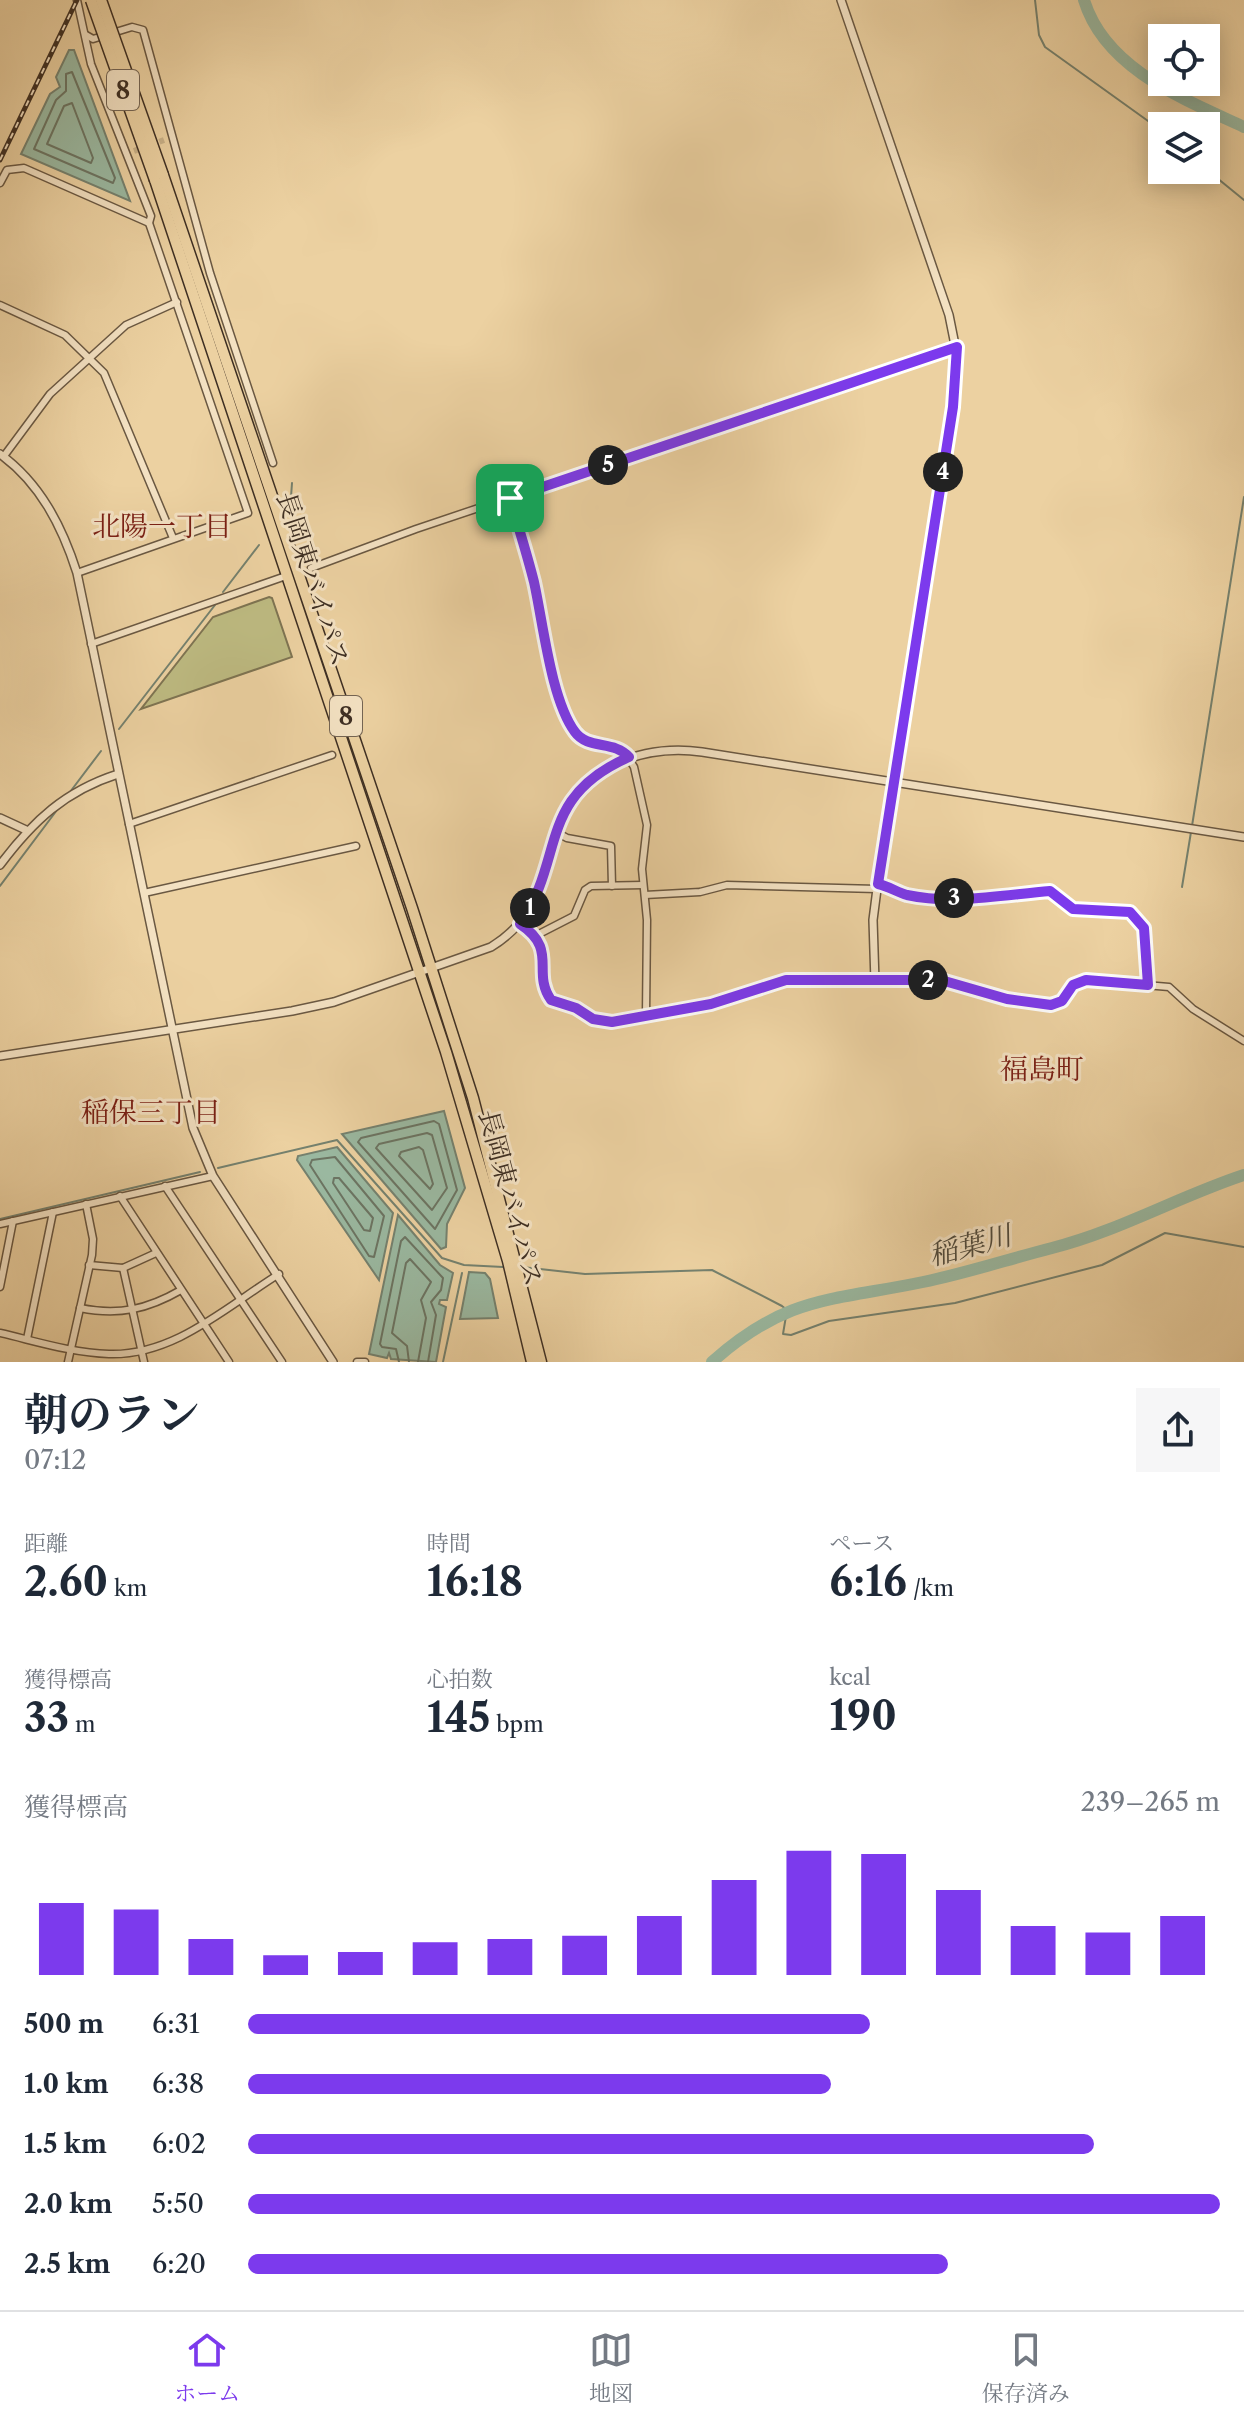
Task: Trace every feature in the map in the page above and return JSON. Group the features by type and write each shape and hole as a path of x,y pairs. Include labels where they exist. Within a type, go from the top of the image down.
{"highway":[{"name":"長岡東バイパス","path":"91,0 159,178"},
{"name":"長岡東バイパス","path":"101,0 426,970 473,1098 516,1277 541,1362"},
{"name":"長岡東バイパス","path":"516,1277 532,1362"}],"street":[{"path":"77,0 91,64 131,152 151,216 149,223 248,513 77,573"},
{"path":"841,0 957,347 955,393 877,886 873,920 875,982"},
{"path":"86,35 93,39 132,27 143,30 210,273 273,463"},
{"path":"164,140 173,137"},
{"path":"0,183 7,170 24,168 149,223"},
{"path":"177,302 135,320 90,358 50,394 2,455 30,481 51,509 77,573 193,1128 213,1176 333,1362"},
{"path":"0,305 65,335 110,382 173,538"},
{"path":"311,568 957,347"},
{"path":"510,498 534,583 551,667 572,728 583,739 618,748 629,757 647,825 643,885 646,1015"},
{"path":"91,644 283,577"},
{"path":"0,1056 306,1008 491,947 520,924 538,892 554,831 579,791 598,774 629,757 652,751 682,750 1244,837"},
{"path":"129,824 332,755"},
{"path":"0,865 26,830 70,794 118,774"},
{"path":"0,818 26,830"},
{"path":"554,831 567,838 611,846 612,886"},
{"path":"144,893 356,846"},
{"path":"537,935 574,916 585,890 643,885"},
{"path":"645,895 700,892 727,885 877,886 908,895 944,898 1015,897 1050,891 1073,909 1130,912 1144,928 1148,985"},
{"path":"520,924 537,935 551,1000 606,1022 711,1004 786,980 941,980 1007,999 1051,1005 1062,1001 1073,985 1086,980 1169,987 1193,1009 1244,1041"},
{"path":"0,1224 213,1176"},
{"path":"165,1186 282,1362"},
{"path":"120,1196 229,1362"},
{"path":"68,1362 93,1239 86,1204"},
{"path":"27,1339 53,1212"},
{"path":"0,1287 13,1221"},
{"path":"89,1265 123,1268 156,1253"},
{"path":"123,1268 144,1362"},
{"path":"0,1333 105,1354 141,1352 172,1342 279,1274"},
{"path":"80,1308 106,1312 133,1310 158,1303 181,1290"},
{"path":"357,1362 365,1362"}],"shaded area":[{"path":"272,598 292,657 141,709 213,617"}],"water":[{"path":"69,50 74,50 130,201 21,154 50,94 60,87 56,77"},
{"path":"444,1111 465,1188 447,1224 446,1247 441,1249 342,1134"},
{"path":"337,1147 393,1213 379,1280 297,1160 298,1156"},
{"path":"398,1215 440,1265 453,1273 447,1300 440,1300 439,1304 446,1307 436,1362 391,1359 389,1353 387,1358 369,1354"},
{"path":"469,1272 485,1273 490,1279 498,1318 460,1319"}],"waterway":[{"path":"1035,0 1039,35 1045,47 1148,121"},
{"path":"1084,0 1094,24 1109,45 1128,63 1173,93 1244,127"},
{"path":"1220,180 1244,200"},
{"path":"291,497 292,483"},
{"path":"1192,826 1244,497"},
{"path":"223,592 259,545"},
{"path":"119,729 215,605"},
{"path":"70,792 101,751"},
{"path":"0,886 57,810"},
{"path":"1182,887 1191,832"},
{"path":"218,1168 337,1140 442,1258 464,1265 503,1267"},
{"path":"0,1219 200,1172"},
{"name":"稲葉川","path":"712,1362 739,1340 788,1312 836,1298 956,1274 1077,1241 1244,1175"},
{"path":"522,1267 585,1274 712,1270 787,1310 783,1334 791,1335 829,1321 955,1303 1102,1265 1165,1233 1244,1247"},
{"path":"443,1362 462,1273"}],"tunnel":[{"path":"134,151 164,140"}],"railway":[{"path":"0,160 77,0"}],"district":[{"name":"北陽一丁目","path":"162,526"},
{"name":"福島町","path":"1042,1069"},
{"name":"稲保三丁目","path":"151,1112"}],"route":[{"path":"957,347 958,372 953,407 878,884 908,895 944,898 1015,897 1050,891 1073,909 1130,912 1144,928 1148,985 1086,980 1073,985 1062,1001 1051,1005 1007,999 941,980 838,983 786,980 736,998 619,1022 593,1019 576,1008 551,1000 545,985 540,942 537,935 520,924 538,892 554,831 568,804 598,774 629,757 618,748 583,739 572,728 551,667 534,583 510,498 957,347"}]}
